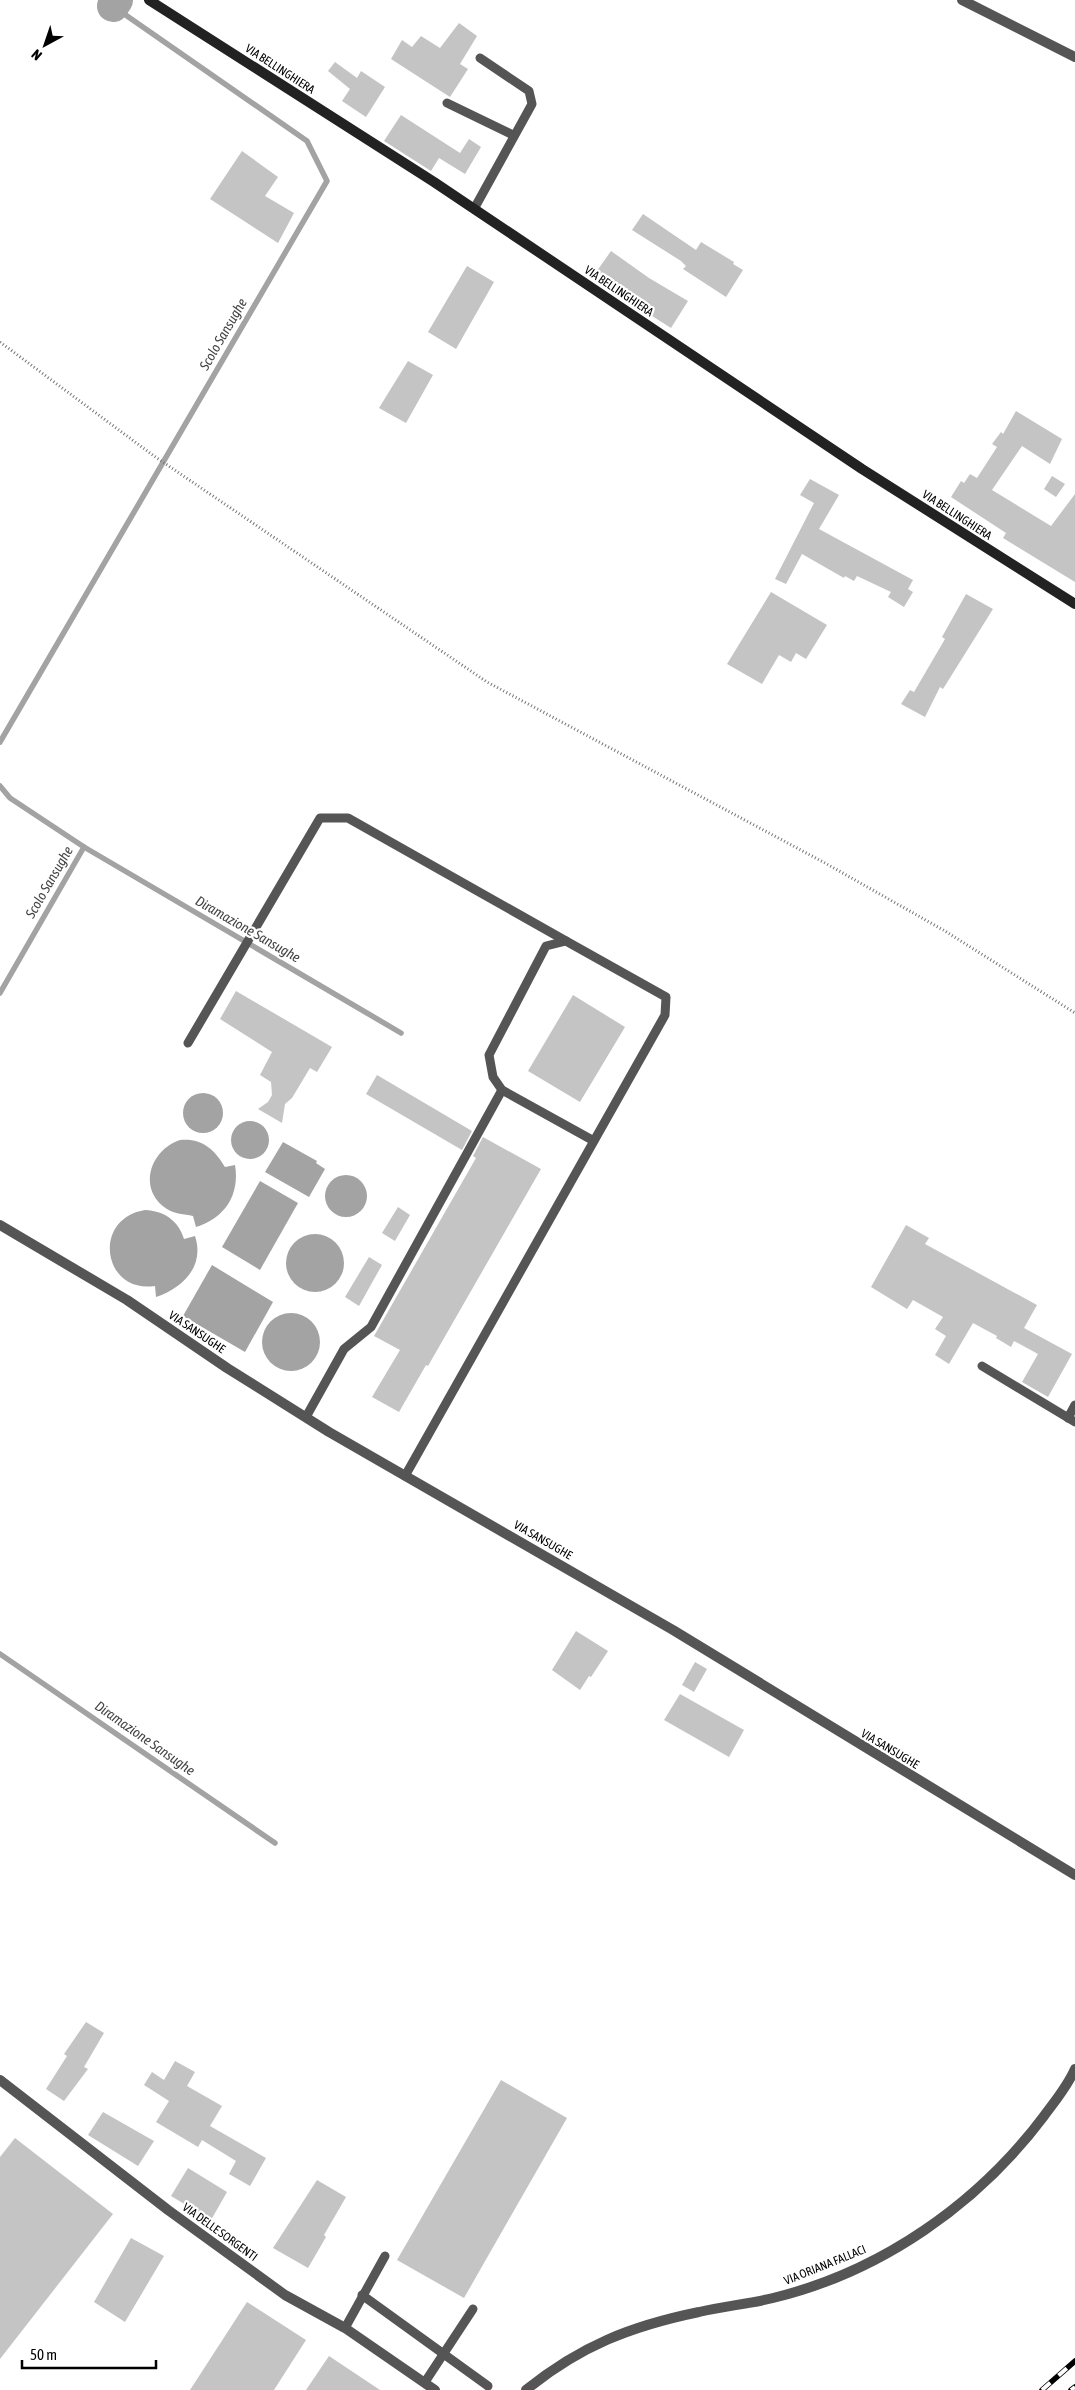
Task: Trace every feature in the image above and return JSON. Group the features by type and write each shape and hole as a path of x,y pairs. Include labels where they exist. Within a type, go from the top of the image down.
{"street":[{"name":"VIA BELLINGHIERA","path":"149,0 474,209 862,468 1075,604"},
{"path":"962,0 1075,57"},
{"name":"VIA SANSUGHE","path":"0,1226 127,1300 228,1368 306,1417 673,1630 1075,1875"},
{"name":"VIA ORIANA FALLACI","path":"526,2390 555,2367 603,2340 647,2324 700,2311 774,2298 818,2284 880,2256 920,2233 965,2201 1000,2166 1028,2136 1070,2081 1075,2069"},
{"name":"VIA DELLE SORGENTI","path":"0,2080 168,2210 277,2289 345,2328 435,2390"}],"lane":[{"path":"474,209 513,135 532,104 529,91 480,58"},
{"path":"447,103 513,135"},
{"path":"188,1043 320,818 348,818 566,942 666,996 665,1015 405,1476"},
{"path":"566,942 546,946 490,1055 493,1077 502,1090 594,1141"},
{"path":"306,1417 344,1348 371,1327 502,1090"},
{"path":"982,1366 1071,1420 1075,1405"},
{"path":"345,2328 385,2256"},
{"path":"362,2295 488,2386"},
{"path":"425,2382 473,2309"}],"path":[{"path":"0,342 154,456 486,682 834,868 945,931 1075,1013"}],"shaded area":[{"path":"207,1093 214,1096 220,1102 223,1113 222,1121 214,1130 207,1133 199,1133 192,1130 184,1121 183,1109 186,1102 195,1094"},
{"path":"250,1121 264,1126 269,1140 264,1154 250,1159 236,1154 231,1140 236,1126"},
{"path":"180,1140 195,1141 207,1146 225,1167 235,1165 235,1186 228,1204 215,1218 196,1227 193,1216 170,1211 158,1201 152,1191 150,1181 151,1171 161,1152"},
{"path":"283,1142 317,1161 316,1163 325,1169 309,1197 265,1172"},
{"path":"346,1175 354,1177 363,1185 367,1196 365,1204 357,1213 346,1217 338,1215 329,1207 325,1196 327,1188 335,1179"},
{"path":"260,1181 298,1203 260,1270 222,1247"},
{"path":"145,1210 158,1212 169,1218 178,1227 184,1239 195,1236 197,1247 197,1257 194,1266 183,1282 156,1297 155,1286 137,1285 124,1279 115,1268 110,1254 111,1240 116,1227 128,1216"},
{"path":"315,1234 331,1239 339,1247 344,1263 339,1279 331,1287 315,1292 299,1287 291,1279 286,1263 291,1247 299,1239"},
{"path":"212,1265 273,1302 245,1352 183,1316"},
{"path":"285,1313 297,1313 312,1321 320,1336 320,1348 312,1363 297,1371 285,1371 270,1363 262,1348 262,1336 270,1321"}],"building":[{"path":"459,23 477,36 460,64 468,69 450,97 391,59 402,40 412,47 421,36 440,48"},
{"path":"335,62 357,78 361,71 385,87 366,117 342,101 350,89 328,71"},
{"path":"401,115 460,153 469,139 481,147 465,174 439,158 431,171 384,141"},
{"path":"242,151 278,177 265,196 294,213 278,243 210,199"},
{"path":"643,214 696,250 701,242 734,262 733,264 743,270 726,297 683,269 686,266 681,261 632,230"},
{"path":"611,251 649,278 688,301 671,328 592,278"},
{"path":"467,266 494,282 456,349 428,332"},
{"path":"408,361 433,375 406,423 379,408"},
{"path":"1016,411 1062,439 1050,464 1022,446 992,490 1051,526 1075,494 1075,582 1003,538 1006,533 951,497 961,481 964,483 970,474 977,478 997,447 992,444 1001,432 1003,434"},
{"path":"1052,476 1065,484 1056,497 1044,489"},
{"path":"810,479 839,495 819,529 913,580 908,589 913,592 904,607 888,597 891,592 857,576 854,581 845,576 844,578 802,554 786,584 775,579 814,503 800,495"},
{"path":"771,592 827,625 806,659 796,653 791,662 779,655 762,684 727,664"},
{"path":"966,594 993,609 943,689 940,687 925,717 901,704 910,690 914,692 945,639 942,637"},
{"path":"236,991 332,1047 317,1072 310,1068 292,1098 285,1104 282,1123 258,1109 268,1102 272,1095 271,1082 260,1075 272,1052 220,1019"},
{"path":"573,995 625,1027 580,1102 528,1071"},
{"path":"377,1075 472,1131 462,1150 366,1094"},
{"path":"483,1137 541,1169 428,1366 426,1365 399,1412 372,1397 400,1350 374,1336 476,1158 473,1156"},
{"path":"398,1207 410,1215 395,1241 382,1233"},
{"path":"906,1225 929,1238 925,1244 1037,1305 1024,1328 1072,1354 1048,1397 1022,1382 1038,1354 1014,1341 1011,1347 996,1338 997,1336 973,1323 949,1364 935,1355 946,1336 935,1329 943,1317 913,1300 907,1309 871,1287"},
{"path":"369,1257 382,1265 359,1306 345,1297"},
{"path":"576,1631 608,1651 580,1690 552,1670"},
{"path":"695,1662 707,1669 694,1692 682,1685"},
{"path":"680,1694 744,1730 729,1757 664,1720"},
{"path":"86,2022 104,2033 84,2067 88,2069 64,2101 46,2089 67,2056 64,2054"},
{"path":"175,2061 195,2072 187,2086 222,2106 210,2126 266,2158 250,2186 229,2174 236,2161 202,2140 198,2147 156,2122 169,2101 144,2085 152,2072 164,2080"},
{"path":"501,2080 567,2118 464,2298 397,2260"},
{"path":"103,2112 154,2141 138,2166 88,2135"},
{"path":"15,2138 113,2214 0,2359 0,2157"},
{"path":"188,2168 227,2192 211,2220 171,2196"},
{"path":"317,2180 346,2197 308,2268 273,2248"},
{"path":"131,2238 164,2256 125,2322 94,2302"},
{"path":"247,2302 306,2340 274,2390 190,2390"},
{"path":"329,2356 380,2390 306,2390"}],"waterway":[{"name":"Scolo Sansughe","path":"0,742 327,181 307,141 104,0"},
{"name":"Scolo Sansughe","path":"113,6 117,0"},
{"name":"Scolo Sansughe","path":"0,786 10,798 84,847 0,993"},
{"name":"Diramazione Sansughe","path":"84,847 401,1033"},
{"name":"Diramazione Sansughe","path":"0,1654 275,1843"}],"railway":[{"path":"1042,2390 1075,2361"},
{"path":"1071,2390 1075,2387"}]}
